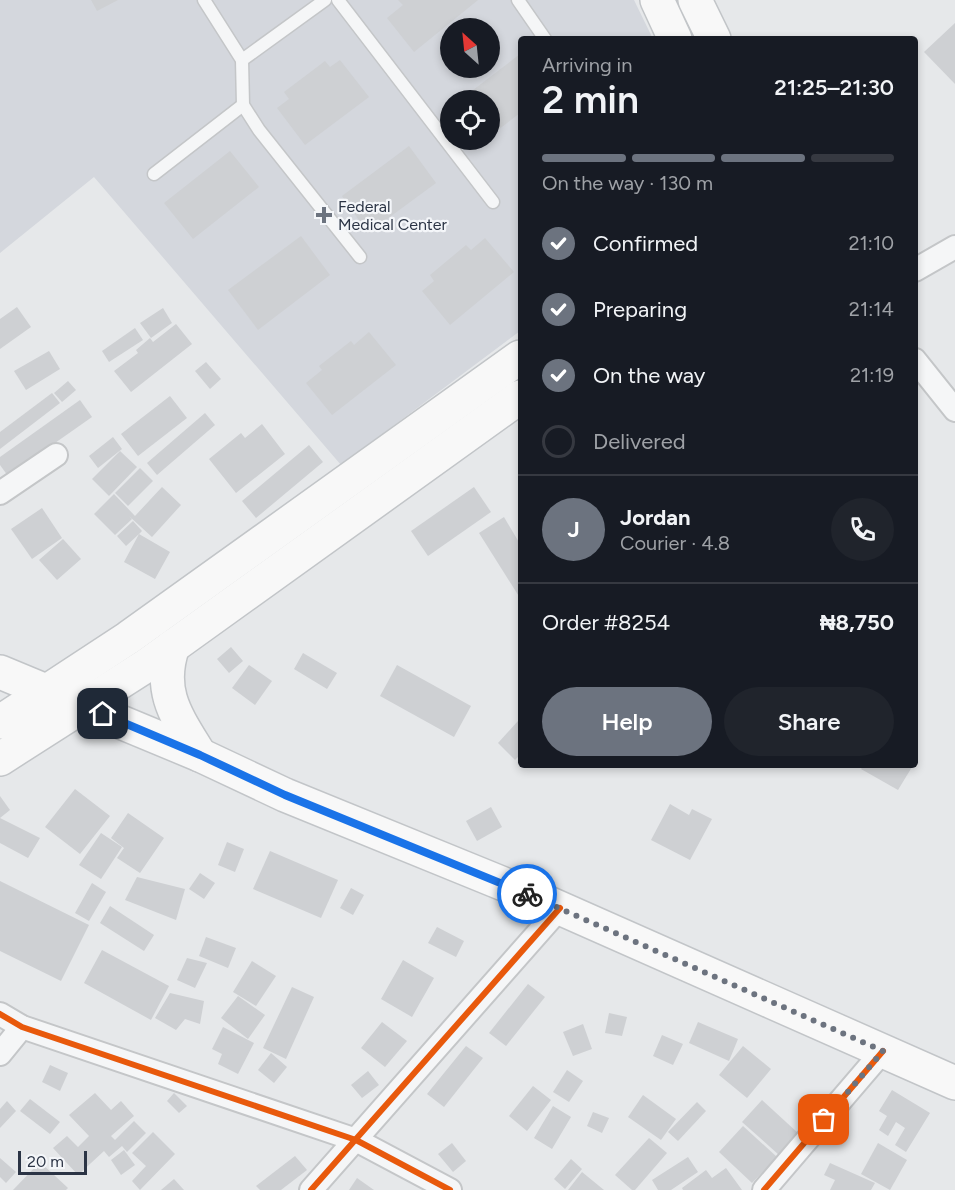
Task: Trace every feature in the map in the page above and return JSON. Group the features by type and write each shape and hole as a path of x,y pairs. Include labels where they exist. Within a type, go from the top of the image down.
{"main road":[{"path":"657,0 674,36"},
{"path":"695,0 713,36"},
{"path":"0,722 49,692 128,638 518,358"},
{"path":"0,759 173,646 518,398"},
{"path":"173,646 167,663 167,682 171,705 200,755"},
{"path":"0,672 200,755 285,795 560,908 955,1083"}],"street":[{"path":"918,268 955,247"},
{"path":"918,364 955,410"},
{"path":"0,493 56,455"},
{"path":"311,1190 560,908"},
{"path":"0,1014 22,1027 356,1140 450,1190"},
{"path":"0,1054 22,1027"},
{"path":"764,1190 883,1051"}],"lane":[{"path":"204,0 242,60 243,105 259,130 360,257"},
{"path":"242,60 325,0"},
{"path":"338,0 493,202"},
{"path":"518,0 543,36"},
{"path":"153,174 243,105"}],"shaded area":[{"name":"Federal Medical Center","path":"0,0 634,0 652,36 518,36 518,332 341,465 94,177 0,253"}],"building":[{"path":"91,0 118,0 97,11"},
{"path":"398,0 478,0 456,18 440,18 440,31 414,52 387,18 403,5"},
{"path":"955,23 955,84 924,52"},
{"path":"518,56 518,115 500,128 500,90 473,90 489,78 500,78 500,69"},
{"path":"340,60 369,97 305,145 277,108 289,99 284,92 325,61 330,67"},
{"path":"409,146 436,183 368,233 342,196"},
{"path":"230,151 259,187 193,239 164,203"},
{"path":"301,236 330,275 258,330 228,290"},
{"path":"485,238 514,272 450,325 422,291 434,281 430,275 466,245 471,250"},
{"path":"17,307 31,327 0,349 0,319"},
{"path":"163,308 172,323 151,338 140,323"},
{"path":"176,324 192,344 131,392 114,371 138,353 136,350 150,338 153,342"},
{"path":"135,328 143,340 109,362 102,351"},
{"path":"369,332 396,365 332,415 306,383 322,370 319,366 351,341 354,345"},
{"path":"49,351 60,369 26,390 14,371"},
{"path":"206,362 221,379 210,389 195,371"},
{"path":"68,381 76,390 62,402 54,393"},
{"path":"52,393 60,403 0,449 0,432"},
{"path":"170,396 187,418 138,456 121,434"},
{"path":"80,400 92,417 8,476 0,465 0,457"},
{"path":"205,413 215,425 157,475 147,463"},
{"path":"262,424 285,454 236,493 209,459 241,433 245,438"},
{"path":"113,437 122,449 98,468 89,456"},
{"path":"309,445 323,462 256,518 242,501"},
{"path":"120,451 137,467 109,496 92,479"},
{"path":"140,468 153,481 128,506 115,493"},
{"path":"162,487 181,505 152,537 129,516 132,519 115,535 94,514 114,494 135,516"},
{"path":"474,487 491,512 428,556 411,531"},
{"path":"42,508 62,538 32,559 11,529"},
{"path":"504,517 518,541 518,595 479,533"},
{"path":"133,521 142,531 126,546 117,536"},
{"path":"139,534 170,552 155,579 124,562"},
{"path":"63,539 81,559 57,580 39,560"},
{"path":"231,647 243,661 229,673 217,659"},
{"path":"303,653 337,673 327,689 294,669"},
{"path":"249,665 272,681 255,705 232,688"},
{"path":"397,665 471,706 454,737 380,696"},
{"path":"518,721 518,757 515,760 498,743"},
{"path":"862,768 911,768 898,790"},
{"path":"75,789 110,816 80,854 45,827"},
{"path":"0,796 10,810 0,818"},
{"path":"670,804 689,815 692,809 712,819 690,860 651,840"},
{"path":"491,807 502,827 477,841 466,821"},
{"path":"128,813 164,838 140,873 117,858 124,848 111,838"},
{"path":"0,818 40,838 28,858 0,843"},
{"path":"101,833 122,847 101,879 79,865"},
{"path":"227,842 244,849 235,872 218,865"},
{"path":"270,851 338,880 321,918 253,889"},
{"path":"200,873 215,883 204,899 189,889"},
{"path":"137,877 185,889 176,920 125,900"},
{"path":"0,881 89,925 61,981 0,951"},
{"path":"92,883 106,892 89,921 75,913"},
{"path":"351,888 364,895 353,915 340,908"},
{"path":"110,906 154,935 144,951 100,923"},
{"path":"437,927 464,941 456,957 428,943"},
{"path":"206,937 236,948 228,968 199,956"},
{"path":"102,950 169,986 151,1020 84,983"},
{"path":"187,958 207,963 195,988 177,980"},
{"path":"403,960 434,978 412,1017 381,999"},
{"path":"252,961 276,976 256,1006 233,992"},
{"path":"528,984 545,997 506,1046 489,1033"},
{"path":"292,987 314,997 286,1059 263,1048"},
{"path":"170,993 204,1001 200,1024 185,1019 176,1030 155,1018"},
{"path":"238,996 265,1015 248,1039 221,1018"},
{"path":"609,1013 627,1017 622,1036 605,1033"},
{"path":"382,1022 407,1041 385,1067 361,1048"},
{"path":"698,1022 738,1039 729,1061 689,1043"},
{"path":"583,1024 592,1049 573,1056 563,1032"},
{"path":"223,1027 254,1043 238,1074 218,1064 222,1054 212,1049"},
{"path":"662,1035 683,1044 673,1065 653,1056"},
{"path":"466,1046 483,1058 444,1107 427,1094"},
{"path":"743,1046 771,1069 747,1098 719,1075"},
{"path":"271,1053 287,1067 274,1083 258,1070"},
{"path":"50,1065 68,1073 60,1091 42,1082"},
{"path":"567,1070 583,1081 569,1102 553,1092"},
{"path":"368,1071 379,1085 362,1098 351,1085"},
{"path":"533,1086 551,1100 527,1131 509,1116"},
{"path":"892,1090 930,1113 906,1152 895,1145 905,1128 896,1122 888,1136 879,1130 887,1116 879,1111"},
{"path":"95,1093 111,1110 121,1101 134,1116 111,1136 115,1140 134,1121 146,1133 127,1152 122,1146 109,1157 104,1151 78,1175 53,1148 67,1136 78,1147 89,1136 69,1115"},
{"path":"174,1093 187,1106 179,1113 167,1101"},
{"path":"643,1095 676,1119 661,1140 628,1117"},
{"path":"30,1099 60,1122 50,1134 20,1111"},
{"path":"762,1100 798,1133 779,1155 742,1122"},
{"path":"7,1101 16,1111 0,1128 0,1109"},
{"path":"697,1102 706,1111 678,1141 668,1132"},
{"path":"553,1106 571,1117 552,1149 534,1138"},
{"path":"593,1112 609,1118 602,1133 587,1126"},
{"path":"743,1126 777,1157 752,1183 719,1152"},
{"path":"153,1132 175,1154 140,1190 132,1181 146,1166 132,1153"},
{"path":"649,1138 667,1153 635,1190 632,1190 615,1175"},
{"path":"452,1143 466,1161 453,1172 438,1154"},
{"path":"878,1143 907,1160 890,1190 861,1174"},
{"path":"124,1150 135,1165 121,1175 111,1160"},
{"path":"295,1156 307,1170 281,1190 260,1190 256,1186"},
{"path":"688,1157 698,1172 671,1190 658,1190 652,1180"},
{"path":"0,1158 16,1172 6,1183 0,1177"},
{"path":"571,1159 582,1169 565,1189 554,1179"},
{"path":"40,1162 68,1188 66,1190 13,1190"},
{"path":"830,1163 875,1183 871,1190 830,1190 835,1180 824,1175"},
{"path":"726,1168 742,1190 683,1190 682,1188 706,1170 712,1178"},
{"path":"582,1172 604,1190 568,1190"},
{"path":"357,1178 374,1190 349,1190"},
{"path":"174,1179 184,1190 161,1190"}],"cycle path":[{"path":"311,1190 560,908"},
{"path":"0,1014 22,1027 356,1140 450,1190"},
{"path":"764,1190 883,1051"}],"way so far":[{"path":"527,894 883,1051 824,1120"}],"place":[{"name":"Federal Medical Center","path":"324,215"}],"route":[{"path":"103,714 200,755 285,795 527,894"}]}
